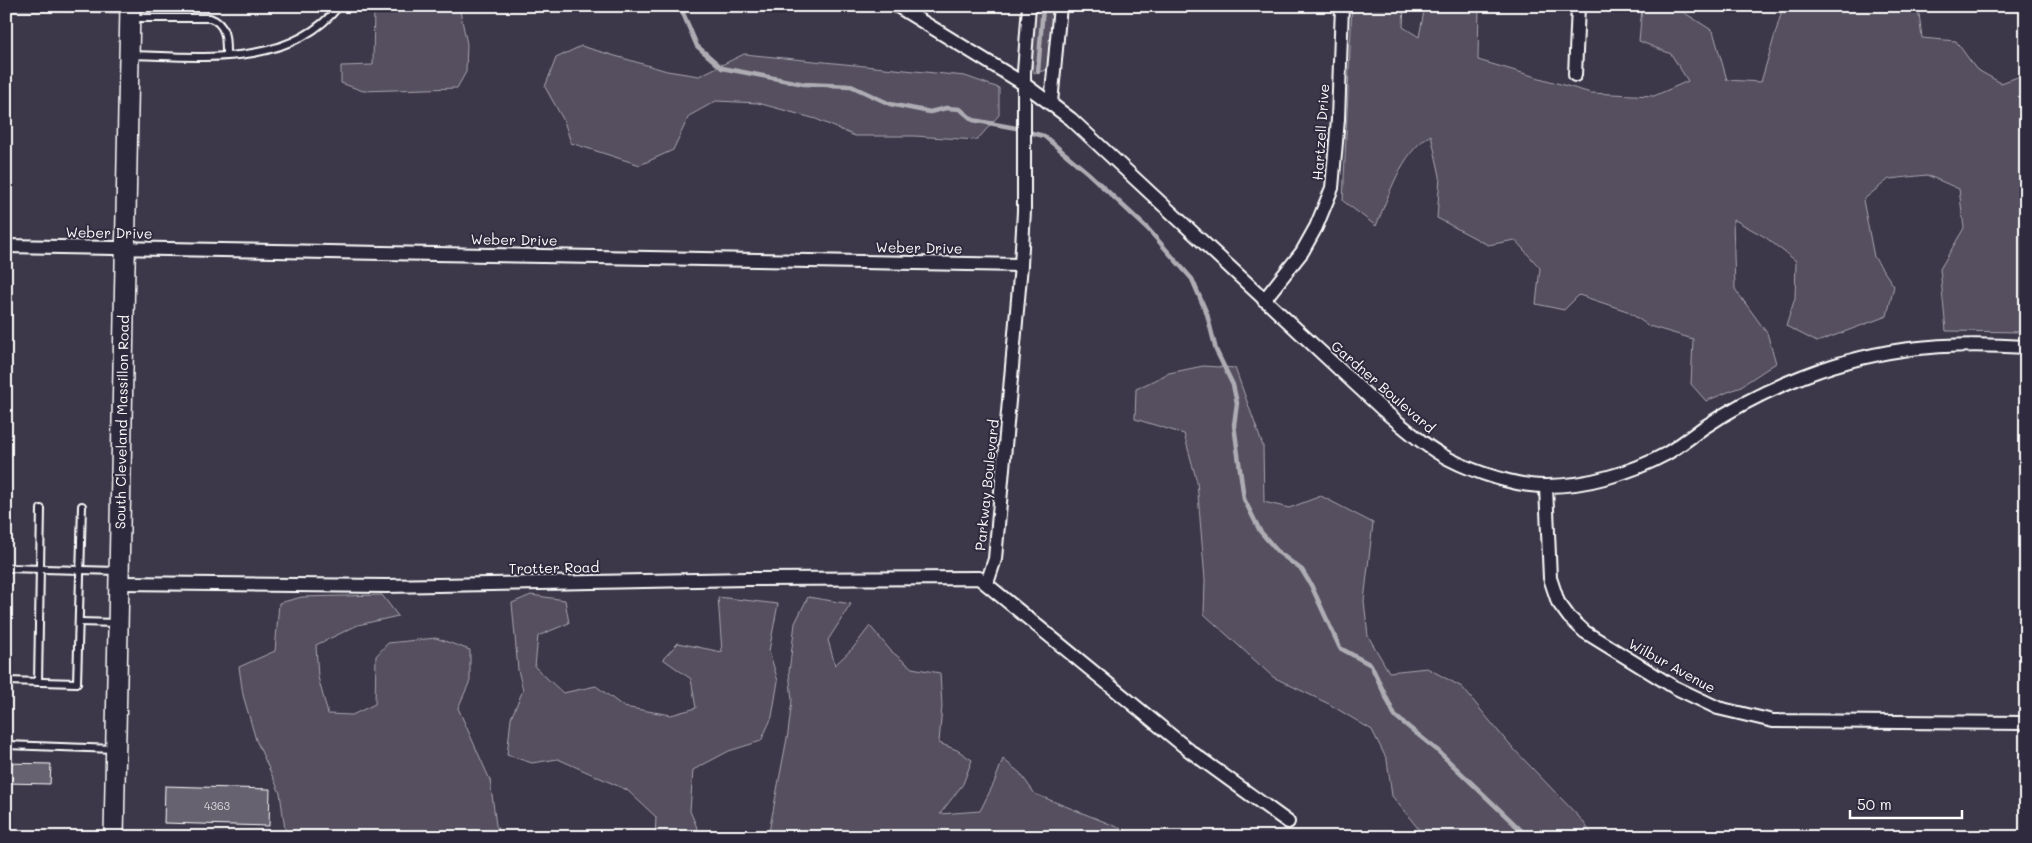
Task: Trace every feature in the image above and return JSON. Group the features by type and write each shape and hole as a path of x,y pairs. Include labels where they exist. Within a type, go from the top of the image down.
{"main road":[{"name":"South Cleveland Massillon Road","path":"114,837 130,12"}],"street":[{"name":"Gardner Boulevard","path":"897,6 1024,84 1071,119 1382,410 1427,446 1477,471 1546,486 1584,482 1642,465 1671,451 1704,427 1758,396 1844,361 1936,344 2026,347"},
{"name":"Parkway Boulevard","path":"988,583 995,559 1021,265 1024,211 1024,84 1029,6"},
{"path":"1051,103 1060,6"},
{"name":"Hartzell Drive","path":"1264,300 1302,252 1316,228 1332,188 1338,119 1342,6"},
{"path":"1575,75 1578,6"},
{"name":"Weber Drive","path":"6,246 1021,265"},
{"name":"Wilbur Avenue","path":"1546,486 1550,578 1558,602 1569,617 1585,632 1674,687 1718,708 1773,721 2026,723"},
{"name":"Trotter Road","path":"119,577 386,586 748,578 973,577 988,583"},
{"path":"988,583 1080,662 1190,751 1288,822"}],"lane":[{"path":"129,55 226,56 274,48 293,42 320,24 339,6"},
{"path":"130,12 210,18 218,21 224,30 226,56"},
{"path":"6,681 77,683 82,506"},
{"path":"38,682 41,509"},
{"path":"6,568 80,570 119,577"},
{"path":"79,622 118,623"},
{"path":"6,745 116,750"}],"shaded area":[{"path":"6,6 119,6 119,13 6,11"},
{"path":"374,6 459,6 467,44 466,72 457,88 363,91 341,83 341,66 373,65"},
{"path":"1036,6 1054,6 1047,70 1034,73 1031,59"},
{"path":"1352,6 1404,6 1403,27 1419,37 1425,6 1479,6 1478,60 1591,93 1654,96 1688,81 1671,54 1639,41 1642,7 1677,8 1713,31 1727,80 1761,82 1781,14 1780,6 1918,6 1922,38 1956,41 1976,69 2001,83 2026,74 2026,332 1946,331 1940,269 1964,228 1959,189 1927,175 1889,179 1863,200 1874,257 1894,286 1887,316 1817,342 1786,326 1795,298 1796,261 1765,237 1733,219 1735,289 1767,333 1776,363 1738,388 1706,401 1691,384 1693,339 1649,326 1627,311 1579,295 1564,310 1536,304 1540,268 1515,240 1488,245 1437,218 1440,176 1431,135 1412,152 1404,163 1376,226 1343,201"},
{"path":"581,46 667,71 699,76 744,54 965,76 999,88 999,115 977,140 914,136 855,136 816,119 758,103 716,101 689,116 673,150 640,165 571,143 564,121 545,87 556,58"},
{"path":"1203,366 1235,368 1263,446 1264,502 1289,508 1321,496 1373,523 1364,601 1368,636 1389,672 1427,668 1462,687 1508,743 1581,819 1594,837 1425,837 1392,796 1387,760 1372,730 1329,704 1273,677 1204,614 1205,580 1197,482 1184,434 1135,419 1136,389 1169,373"},
{"path":"382,595 398,616 358,625 316,645 318,677 328,714 352,715 375,704 376,656 388,643 436,638 470,650 470,681 458,708 490,780 496,825 501,837 286,837 280,793 256,740 243,695 239,667 275,651 279,603 302,597"},
{"path":"531,595 565,600 569,623 538,636 535,667 563,693 596,686 624,707 671,715 696,708 691,679 663,659 678,643 722,652 718,597 778,604 769,651 778,681 772,717 761,741 729,751 693,770 690,811 701,837 655,837 656,817 627,790 558,759 532,763 507,755 511,718 523,690 518,670 512,603"},
{"path":"808,597 851,604 828,640 835,665 853,648 870,626 891,651 912,668 940,673 942,706 939,743 957,750 972,760 963,784 940,814 980,811 1003,759 1020,773 1035,794 1130,832 1135,837 768,837 788,733 792,700 789,672 795,623"}],"building":[{"path":"6,763 51,764 50,784 6,783"},
{"path":"165,786 270,789 269,826 164,823"}],"waterway":[{"path":"680,6 697,46 722,68 804,84 851,86 890,104 930,112 946,108 960,109 973,120 1016,128"},
{"path":"1038,72 1043,6"},
{"path":"1032,133 1044,136 1088,173 1148,229 1192,279 1207,314 1216,350 1233,385 1237,403 1234,425 1244,499 1260,531 1278,552 1302,570 1311,585 1340,648 1371,665 1395,716 1437,750 1528,837"}]}
